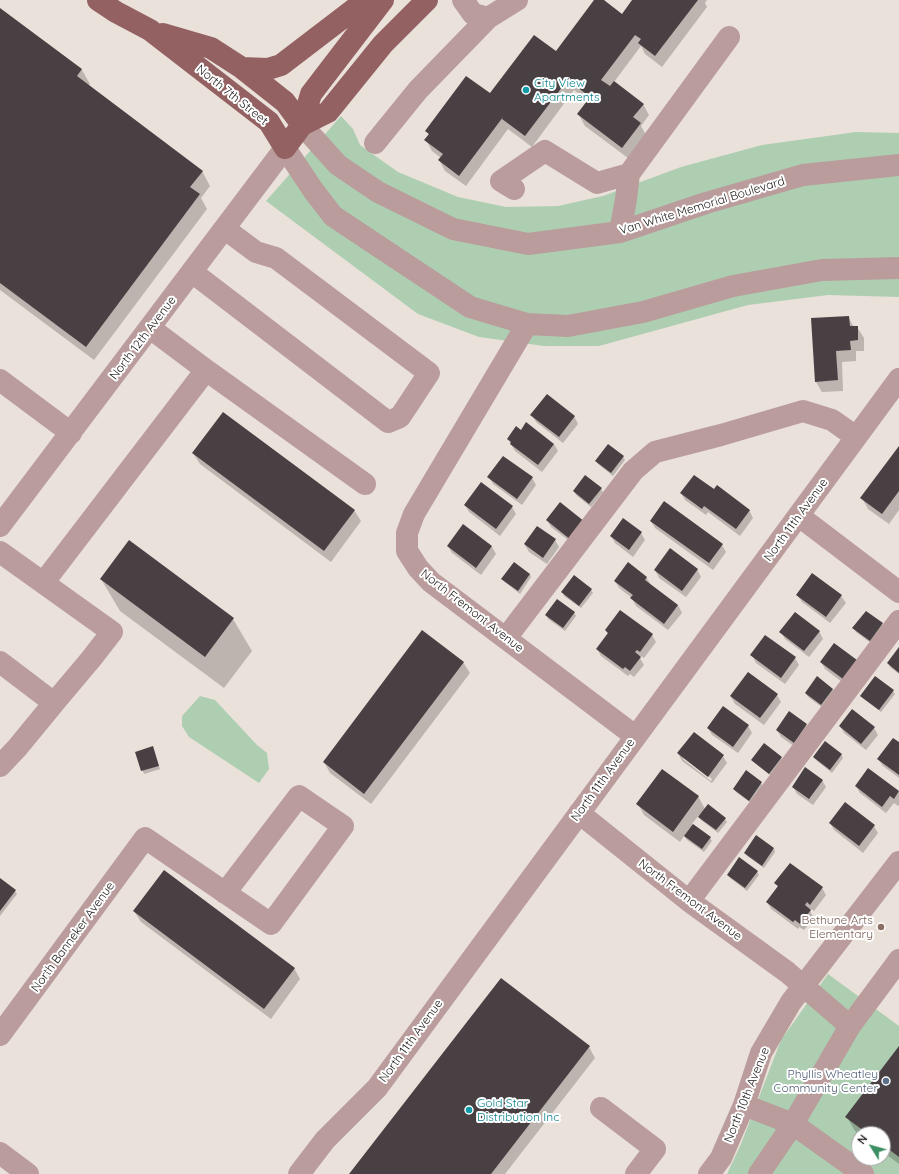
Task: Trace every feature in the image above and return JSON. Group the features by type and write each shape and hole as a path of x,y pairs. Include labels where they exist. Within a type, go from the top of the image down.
{"main road":[{"name":"North 7th Street","path":"98,0 116,12 150,30 268,122 285,148"},
{"path":"242,68 268,69 281,66 366,0"},
{"path":"285,148 302,125 311,94 383,0"},
{"path":"302,125 328,112 383,44 427,0"},
{"name":"North 7th Street","path":"150,30 211,48 242,68 285,102 302,125"}],"street":[{"path":"463,0 473,14 488,18"},
{"path":"375,144 418,90 488,18 517,0"},
{"path":"620,232 629,174 729,37"},
{"name":"Van White Memorial Boulevard","path":"302,125 338,165 378,192 454,229 528,244 620,232 706,203 803,175 899,165"},
{"path":"285,148 313,190 333,216 470,307 527,324 568,326 643,312 733,286 822,270 899,268"},
{"name":"North 12th Avenue","path":"0,526 285,148"},
{"path":"514,189 501,181 545,151 597,184 629,174"},
{"path":"192,272 388,422 400,417 429,373 276,258 256,252 225,229"},
{"name":"North Fremont Avenue","path":"527,324 414,514 407,533 407,551 418,568 431,582 635,736"},
{"path":"150,328 365,484"},
{"path":"44,582 206,370"},
{"path":"0,380 71,433"},
{"name":"North 11th Avenue","path":"299,1174 325,1140 377,1088 856,437 896,388"},
{"path":"506,638 632,471 655,452 721,436 803,411 832,420 856,437"},
{"path":"799,516 899,592"},
{"path":"0,552 112,632 17,748 0,766"},
{"path":"689,901 899,622"},
{"path":"0,662 54,703"},
{"path":"299,796 342,826 271,924 226,893 299,796"},
{"name":"North Fremont Avenue","path":"579,813 689,901 787,972 850,1026"},
{"name":"North Banneker Avenue","path":"0,1035 145,838 226,893"},
{"name":"North 10th Avenue","path":"709,1174 721,1158 744,1105 761,1053 791,1002 899,862"},
{"path":"758,1174 793,1124 850,1026 899,960"},
{"path":"744,1105 793,1124 863,1174"},
{"path":"601,1108 655,1149 636,1174"},
{"path":"0,1153 28,1174"}],"green space":[{"path":"341,116 353,129 360,145 398,172 458,197 506,207 558,206 603,196 681,167 762,145 856,132 899,133 899,297 828,295 748,305 599,346 544,346 479,337 418,314 266,201"},
{"path":"200,696 215,700 257,745 267,753 269,769 259,783 189,737 182,726 182,716"},
{"path":"828,974 899,1026 899,1174 727,1174 741,1144 781,1040"}],"building":[{"name":"City View Apartments","path":"594,0 604,0 622,14 632,0 698,0 655,56 638,43 641,39 635,35 601,80 610,86 614,81 644,104 633,117 641,123 622,148 577,114 590,97 568,80 569,78 525,136 502,119 503,117 459,176 438,160 443,154 424,140 429,134 425,131 466,76 490,93 534,35 556,51"},
{"path":"0,8 82,69 77,76 203,171 190,187 200,194 86,347 0,283"},
{"path":"849,316 850,326 858,326 858,340 850,341 851,350 836,351 838,380 815,382 811,318"},
{"path":"547,394 575,416 559,437 530,415"},
{"path":"223,412 355,510 324,551 192,453"},
{"path":"526,422 554,444 538,465 510,444 511,442 507,439 516,426 521,430"},
{"path":"608,444 624,456 611,473 595,461"},
{"path":"899,446 899,491 882,514 860,498"},
{"path":"503,456 533,477 517,499 487,477"},
{"path":"585,475 602,488 589,504 573,491"},
{"path":"694,475 714,489 717,485 750,510 736,529 704,506 702,509 680,493"},
{"path":"481,482 513,506 496,529 464,505"},
{"path":"664,501 723,544 709,563 650,521"},
{"path":"560,502 585,522 571,540 546,520"},
{"path":"623,518 642,532 629,550 610,536"},
{"path":"463,524 492,546 476,568 447,546"},
{"path":"537,526 556,539 543,558 524,544"},
{"path":"129,540 234,618 205,657 100,579"},
{"path":"670,548 698,569 682,591 654,570"},
{"path":"514,562 530,574 518,591 501,579"},
{"path":"628,562 647,577 645,580 678,605 664,624 630,598 633,595 614,581"},
{"path":"812,573 842,595 826,617 796,595"},
{"path":"574,575 592,589 579,606 561,592"},
{"path":"557,599 575,612 563,628 545,615"},
{"path":"620,610 653,634 640,652 637,650 635,652 641,657 630,671 625,667 623,669 596,649 608,633 605,630"},
{"path":"866,611 883,623 870,641 852,628"},
{"path":"795,612 820,631 804,651 779,632"},
{"path":"422,630 464,662 364,794 323,762"},
{"path":"765,635 796,657 781,678 750,655"},
{"path":"834,643 857,660 843,679 820,662"},
{"path":"899,647 899,673 887,663"},
{"path":"748,672 778,694 760,718 730,696"},
{"path":"817,676 833,689 821,705 805,693"},
{"path":"875,676 894,690 879,710 860,696"},
{"path":"723,706 749,725 733,747 707,728"},
{"path":"852,709 875,727 861,744 839,726"},
{"path":"789,711 807,724 794,743 776,730"},
{"path":"694,732 724,755 708,777 677,753"},
{"path":"893,738 899,742 899,775 877,759"},
{"path":"825,741 842,754 830,770 813,757"},
{"path":"764,743 782,757 769,774 751,760"},
{"path":"153,746 159,766 141,771 135,752"},
{"path":"805,767 823,780 809,799 792,787"},
{"path":"868,768 899,791 894,799 890,796 882,807 855,786"},
{"path":"662,769 699,796 673,832 636,804"},
{"path":"746,770 762,782 749,801 733,789"},
{"path":"845,802 875,825 859,846 829,823"},
{"path":"708,804 726,818 716,830 698,817"},
{"path":"693,824 711,837 702,849 684,836"},
{"path":"756,835 774,848 762,866 744,853"},
{"path":"739,857 758,871 745,888 727,875"},
{"path":"790,863 823,887 810,905 807,902 805,905 811,910 800,924 795,920 793,922 766,902 778,886 774,883"},
{"path":"164,870 295,968 264,1009 133,911"},
{"path":"0,878 16,890 0,911"},
{"name":"Gold Star Distribution Inc","path":"501,978 590,1046 491,1174 349,1174"},
{"name":"Phyllis Wheatley Community Center","path":"899,1046 899,1157 891,1151 891,1126 857,1126 845,1117"}],"place":[{"name":"City View Apartments","path":"526,90"},
{"name":"Bethune Arts Elementary","path":"881,927"},
{"name":"Phyllis Wheatley Community Center","path":"886,1081"},
{"name":"Gold Star Distribution Inc","path":"469,1110"}]}
